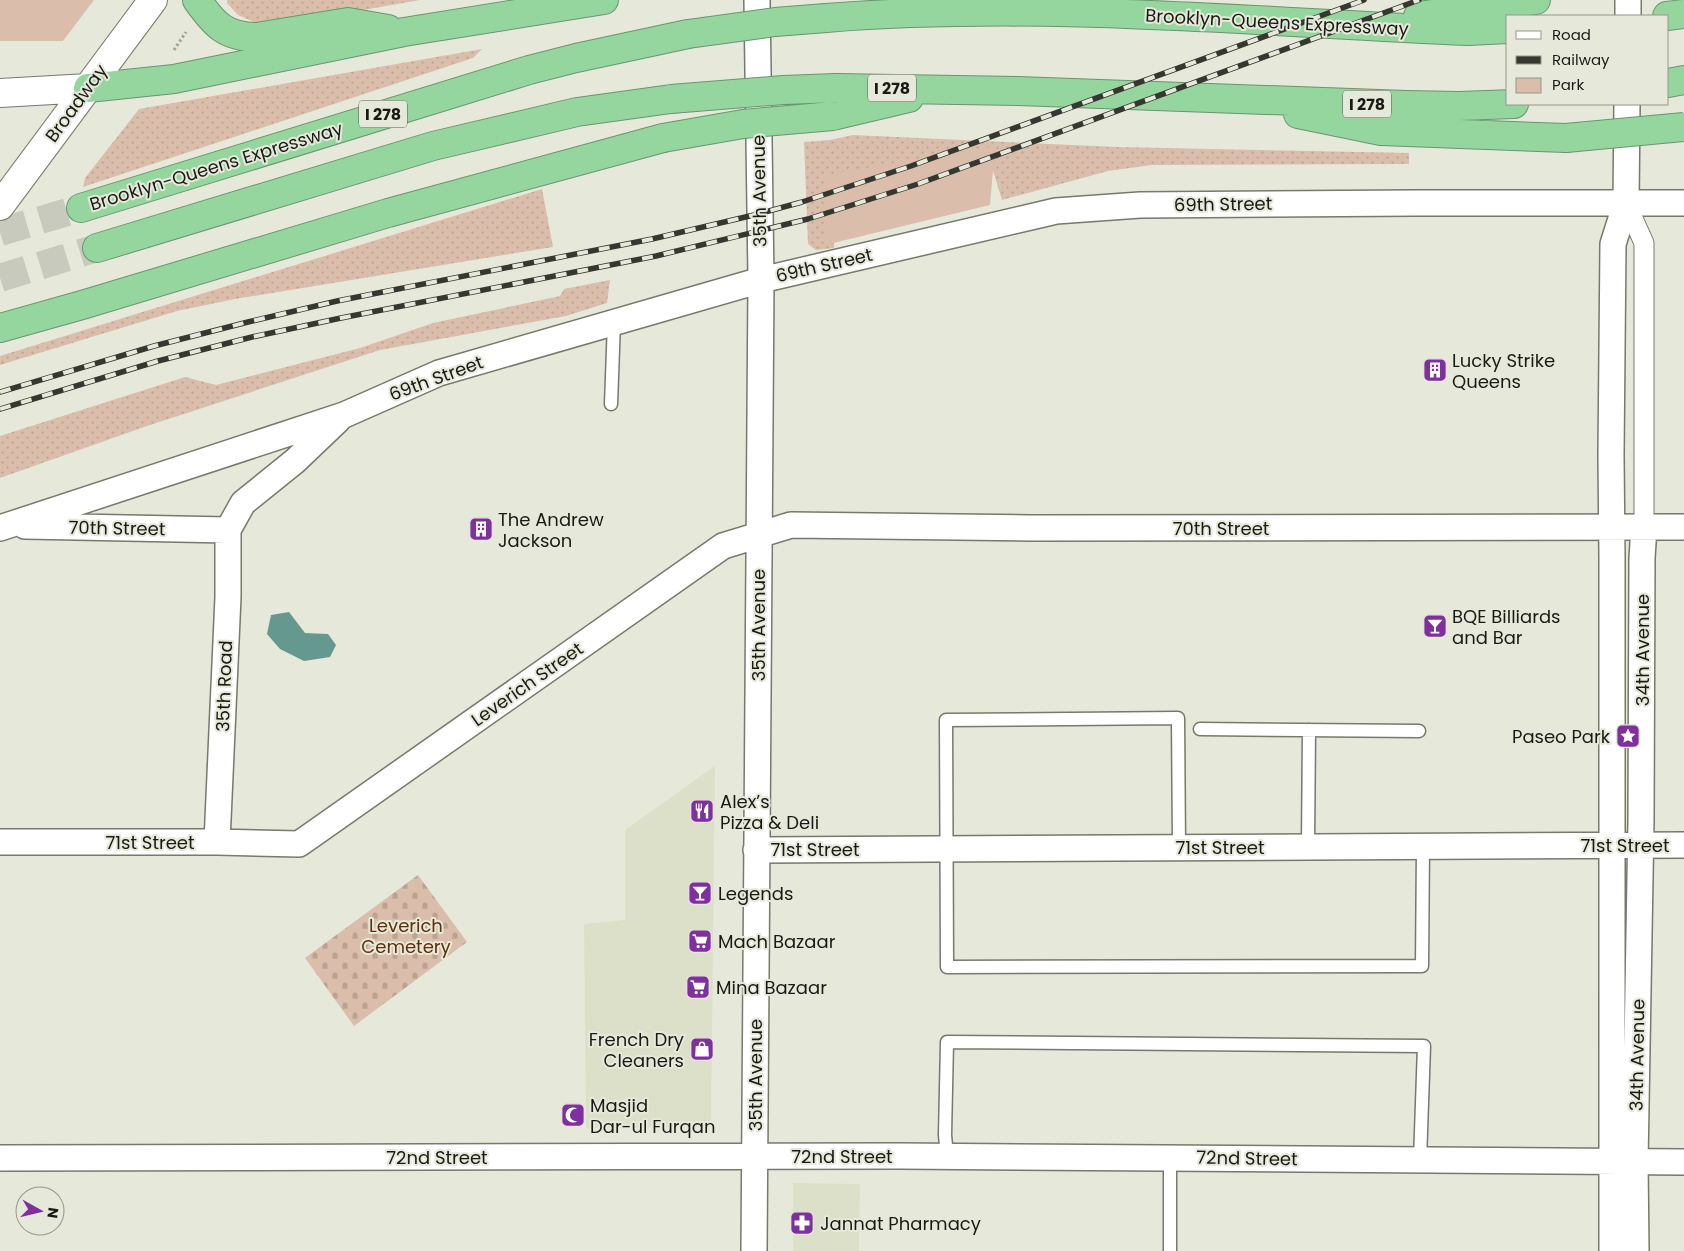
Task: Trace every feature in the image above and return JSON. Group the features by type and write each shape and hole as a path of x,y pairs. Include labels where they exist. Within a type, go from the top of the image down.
{"highway":[{"path":"88,88 174,79 404,32 604,0"},
{"path":"1070,0 1155,16"},
{"path":"1345,26 1536,0"},
{"name":"Brooklyn-Queens Expressway","path":"81,208 521,72 688,34 775,22 916,12 998,11 1155,16 1468,31 1506,29"},
{"path":"194,13 218,25 228,33 241,37 256,37 348,22 404,32"},
{"path":"1669,16 1684,14"},
{"path":"1669,83 1684,80"},
{"name":"I 278","path":"97,248 433,146 577,112 671,99 783,90 836,88 949,89 1450,106 1506,104"},
{"path":"0,328 388,213 663,138 743,124 833,116 949,89"},
{"path":"1221,99 1381,131 1566,138 1684,127"}],"main road":[{"name":"Broadway","path":"0,206 153,0"},
{"path":"0,93 88,88"}],"street":[{"name":"35th Avenue","path":"754,1251 761,280 757,0"},
{"path":"1628,0 1628,15"},
{"name":"34th Avenue","path":"1627,105 1626,203 1613,244 1611,455 1612,845 1624,1162 1636,1251"},
{"name":"69th Street","path":"3,527 344,414 438,373 761,280 1036,214 1076,208 1169,205 1414,202 1684,203"},
{"name":"34th Avenue","path":"1612,1251 1624,1162 1640,845 1642,558 1644,527 1644,243 1626,203"},
{"path":"228,530 243,503 295,461 344,414"},
{"name":"70th Street","path":"759,535 791,525 1030,528 1684,527"},
{"name":"70th Street","path":"3,527 228,530"},
{"name":"35th Road","path":"218,842 228,597 228,530"},
{"name":"Leverich Street","path":"299,844 723,546 759,535"},
{"name":"71st Street","path":"0,842 299,844"},
{"name":"71st Street","path":"756,850 1684,845"},
{"name":"72nd Street","path":"0,1158 947,1156 1684,1162"}],"lane":[{"path":"611,404 614,322"},
{"path":"1179,847 1178,718 946,720 947,967 1422,966 1423,845"},
{"path":"1200,729 1419,730"},
{"path":"1308,846 1309,730"},
{"path":"947,1156 945,1135 947,1042 957,1042 1424,1046 1420,1160"},
{"path":"1170,1158 1170,1251"}],"path":[{"path":"171,54 180,42 194,13"},
{"path":"174,42 180,42"}],"shaded area":[{"path":"715,766 711,1127 586,1128 584,924 625,920 625,830"},
{"path":"793,1183 860,1184 859,1251 793,1251"}],"green space":[{"path":"0,0 94,0 63,41 0,41"},
{"path":"227,0 420,0 266,27 238,15 227,3"},
{"path":"482,49 473,58 83,187 85,178 139,109"},
{"path":"853,135 1117,147 1409,153 1409,164 1152,165 1108,171 1002,200 987,151 835,176 834,248 816,250 808,244 804,142 830,140"},
{"path":"995,146 990,205 825,245 826,175"},
{"path":"542,189 553,247 235,299 177,311 0,365 0,356"},
{"path":"610,280 607,303 566,316 380,350 144,427 0,478 0,436 185,377 216,385 360,348 433,323 560,296 564,289"},
{"name":"Leverich Cemetery","path":"418,875 467,942 354,1026 305,958"}],"water":[{"path":"289,612 305,633 328,634 336,645 330,657 304,661 280,649 267,634 271,615"}],"tunnel":[{"path":"0,232 81,208"},
{"path":"0,278 97,248"}],"railway":[{"path":"0,392 154,346 248,322 337,301 652,239 802,202 911,166 1364,0"},
{"path":"0,409 158,361 252,337 656,256 808,219 918,184 1419,0"}],"place":[{"name":"Lucky Strike Queens","path":"1435,370"},
{"name":"The Andrew Jackson","path":"481,529"},
{"name":"BQE Billiards and Bar","path":"1435,626"},
{"name":"Paseo Park","path":"1628,736"},
{"name":"Alex’s Pizza & Deli","path":"702,811"},
{"name":"Legends","path":"700,893"},
{"name":"Mach Bazaar","path":"700,941"},
{"name":"Mina Bazaar","path":"698,987"},
{"name":"French Dry Cleaners","path":"702,1049"},
{"name":"Masjid Dar-ul Furqan","path":"573,1115"},
{"name":"Jannat Pharmacy","path":"802,1223"}]}
